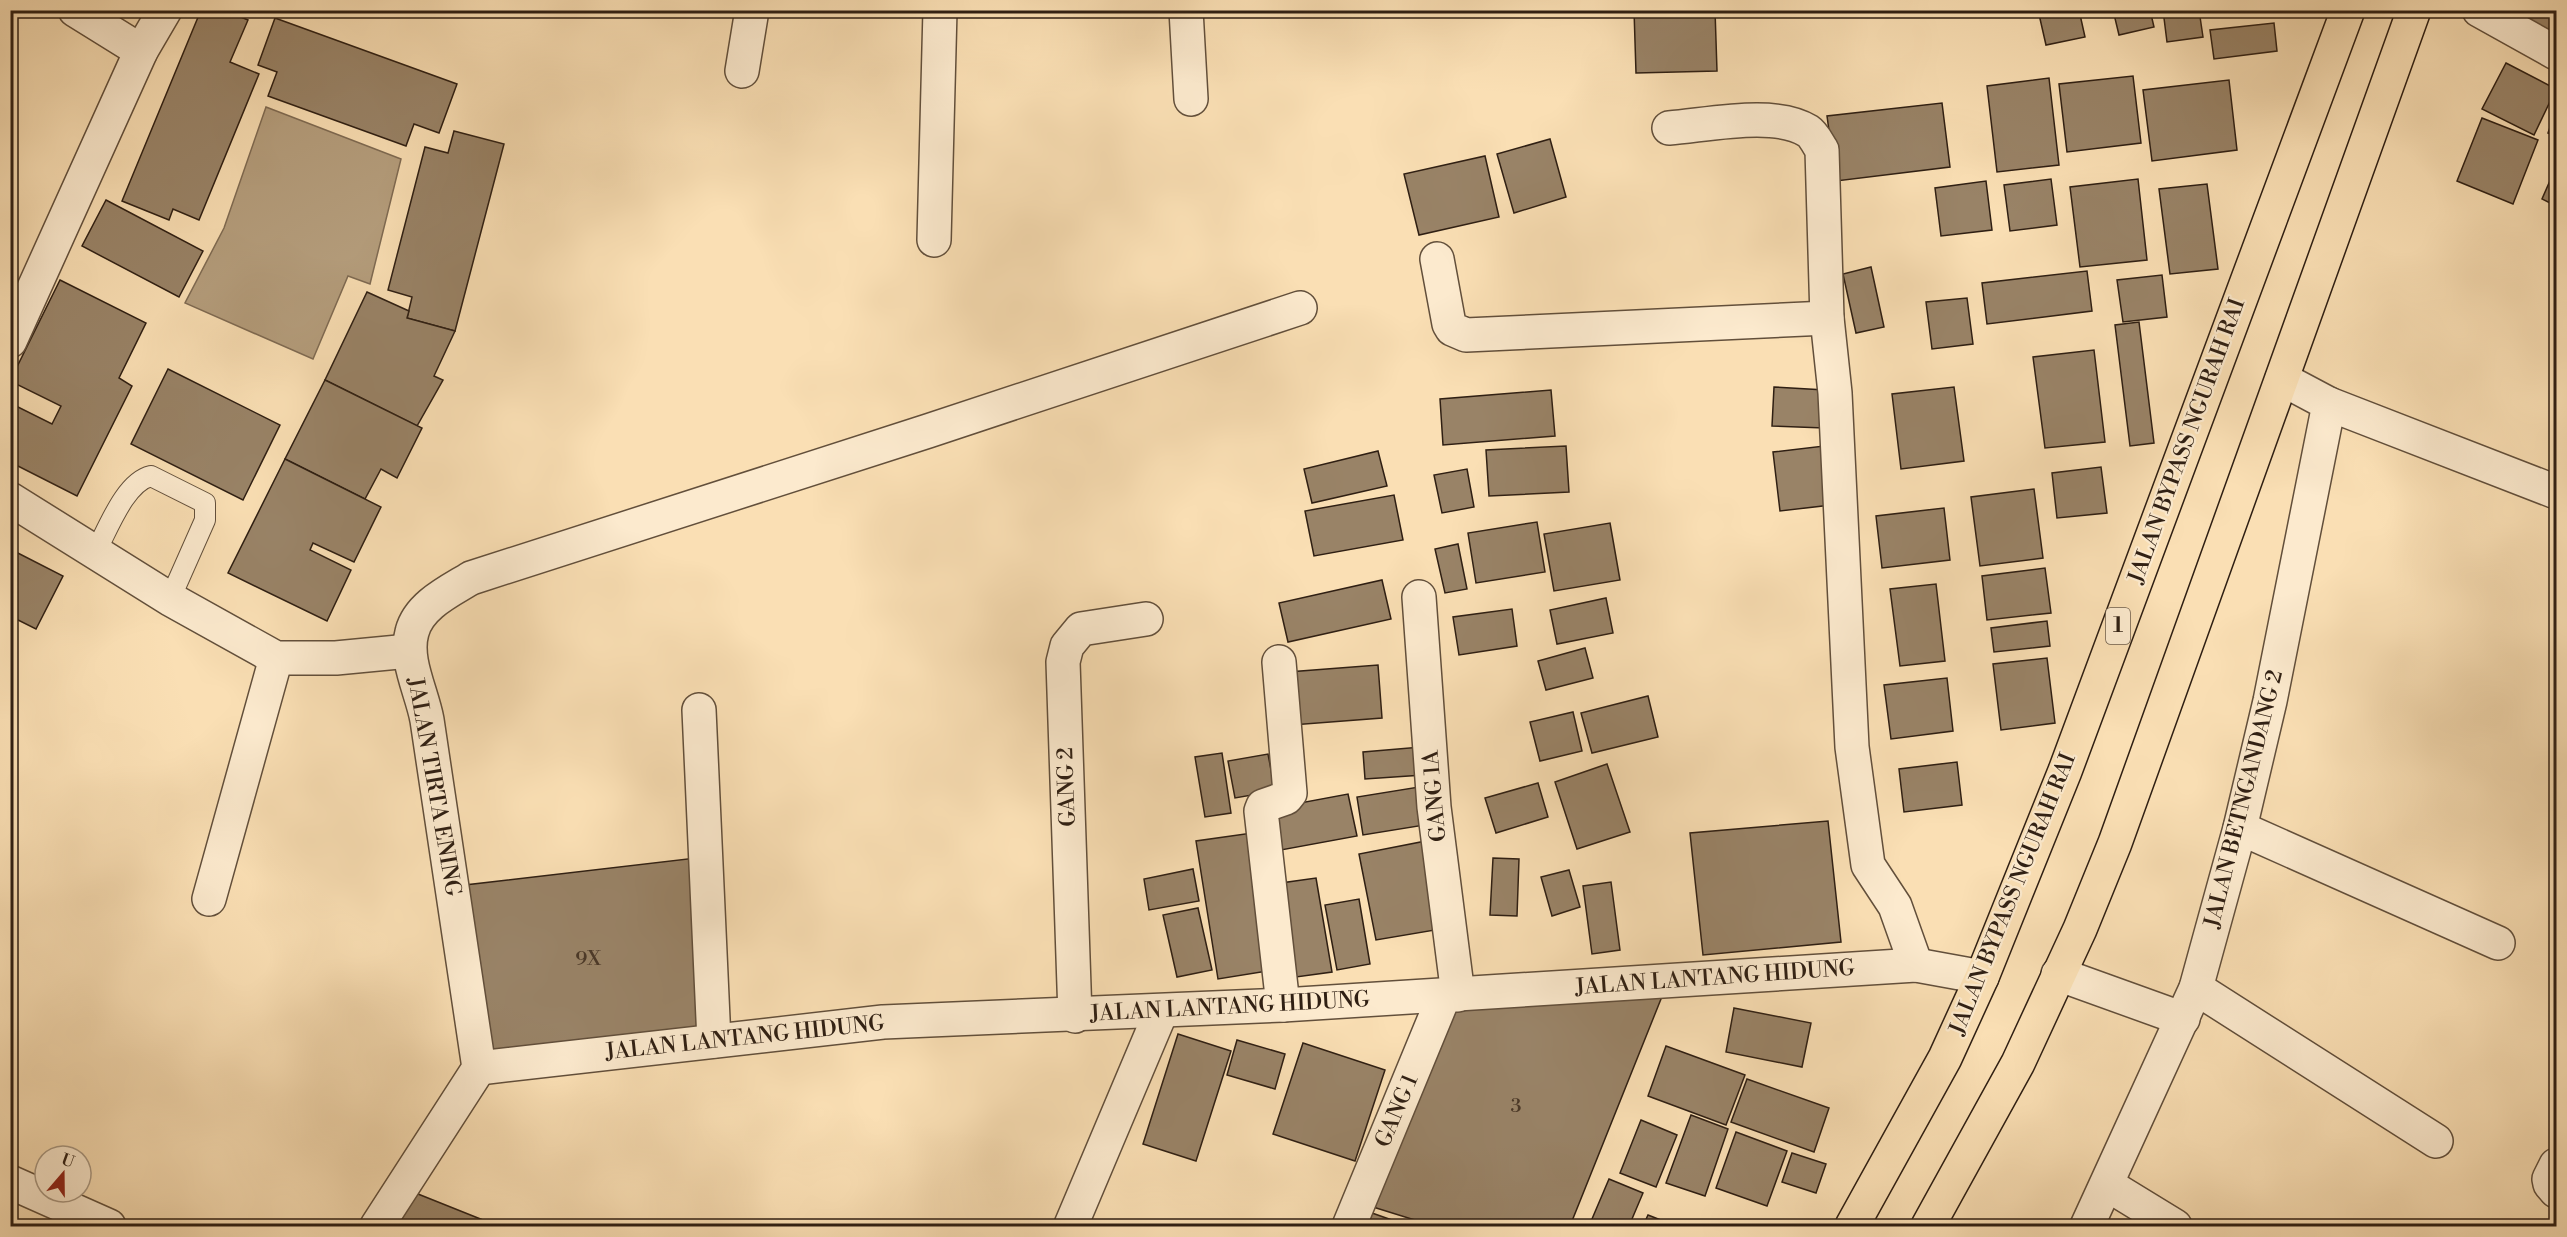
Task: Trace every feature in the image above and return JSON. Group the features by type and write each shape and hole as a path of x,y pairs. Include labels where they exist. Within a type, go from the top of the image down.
{"highway":[{"name":"JALAN BYPASS NGURAH RAI","path":"1852,1227 1946,1058 1982,977 2065,771 2348,10"},
{"path":"1928,1227 2019,1063 2115,843 2414,10"}],"street":[{"path":"75,10 141,51"},
{"path":"10,341 141,51 165,10"},
{"path":"742,71 753,10"},
{"path":"934,240 940,10"},
{"path":"1186,10 1191,99"},
{"path":"2479,10 2556,53"},
{"path":"1669,128 1771,120 1796,125 1811,133 1822,150 1827,318 1835,393 1852,747 1868,865 1895,906 1916,965"},
{"path":"1437,259 1449,324 1452,329 1466,335 1827,318"},
{"path":"409,651 412,630 421,615 438,598 471,578 1300,308"},
{"path":"2282,379 2329,404 2556,492"},
{"name":"JALAN BETNGANDANG 2","path":"2087,1227 2196,988 2240,828 2272,689 2329,404"},
{"path":"10,499 170,599 276,658 209,899"},
{"name":"GANG 1A","path":"1419,597 1434,807 1451,995"},
{"name":"GANG 2","path":"1075,1016 1063,662 1067,646 1081,629 1146,619"},
{"name":"JALAN TIRTA ENING","path":"276,658 336,657 409,651 426,717 479,1068"},
{"path":"1279,662 1290,793 1286,798 1263,806 1261,811 1283,1005"},
{"path":"699,710 714,1041"},
{"path":"2240,828 2498,943"},
{"name":"JALAN LANTANG HIDUNG","path":"479,1068 883,1022 1161,1012 1916,965 1982,977"},
{"path":"2058,974 2183,1020"},
{"path":"2196,988 2436,1141"},
{"name":"GANG 1","path":"1349,1227 1451,995"},
{"path":"1071,1225 1161,1012"},
{"path":"377,1227 479,1068"},
{"path":"2556,1165 2549,1179 2556,1191"},
{"path":"10,1182 109,1227"},
{"path":"2108,1185 2175,1227"}],"lane":[{"path":"95,553 132,487 141,478 151,476 205,503 206,520 170,599"}],"shaded area":[{"path":"266,107 401,159 370,284 348,276 313,359 185,303 224,228"}],"building":[{"path":"201,10 224,10 248,20 230,62 259,74 199,220 173,209 169,220 122,201"},
{"path":"1634,10 1715,10 1717,71 1636,73"},
{"path":"2038,10 2079,10 2085,37 2046,45"},
{"path":"2113,10 2150,10 2154,27 2119,35"},
{"path":"2163,10 2199,10 2203,37 2167,42"},
{"path":"2500,10 2556,10 2556,42"},
{"path":"275,18 457,84 439,133 414,124 406,146 268,96 277,72 258,65"},
{"path":"2274,23 2277,51 2214,59 2210,30"},
{"path":"2506,63 2556,89 2534,135 2482,109"},
{"path":"2133,76 2141,143 2067,152 2059,84"},
{"path":"2049,78 2059,165 1997,172 1987,86"},
{"path":"2229,80 2237,150 2152,161 2143,90"},
{"path":"1942,103 1950,167 1836,181 1827,116"},
{"path":"2556,110 2556,136 2548,133"},
{"path":"2482,118 2538,140 2513,204 2457,181"},
{"path":"454,131 504,144 455,331 407,318 412,297 388,290 425,147 448,153"},
{"path":"1550,139 1566,197 1514,213 1497,154"},
{"path":"1485,156 1499,217 1419,235 1404,174"},
{"path":"2556,167 2556,206 2542,199"},
{"path":"2051,179 2057,225 2010,231 2004,185"},
{"path":"2138,179 2147,260 2080,267 2070,187"},
{"path":"1986,181 1992,230 1941,236 1935,188"},
{"path":"2207,184 2218,269 2170,274 2159,189"},
{"path":"106,200 203,251 179,297 82,246"},
{"path":"1871,267 1884,327 1856,333 1843,274"},
{"path":"2087,271 2092,311 1987,324 1982,283"},
{"path":"2162,275 2167,317 2123,322 2117,280"},
{"path":"60,280 146,323 119,378 132,386 77,496 10,462 10,403 52,424 61,406 10,381"},
{"path":"367,292 409,311 407,318 455,331 434,376 443,380 417,426 325,380"},
{"path":"1967,298 1973,344 1932,349 1926,302"},
{"path":"2139,322 2154,443 2130,446 2115,325"},
{"path":"2094,350 2105,442 2045,448 2033,357"},
{"path":"168,369 280,425 243,500 131,444"},
{"path":"325,380 422,428 397,478 381,469 365,499 285,459"},
{"path":"1774,387 1825,390 1824,428 1772,426"},
{"path":"1954,387 1964,461 1901,469 1892,394"},
{"path":"1551,390 1555,436 1443,445 1440,399"},
{"path":"1566,446 1569,492 1489,496 1486,450"},
{"path":"1824,446 1831,505 1780,511 1773,452"},
{"path":"1378,451 1387,486 1312,503 1304,469"},
{"path":"285,459 381,507 354,562 313,543 310,550 351,570 327,621 228,573"},
{"path":"2101,467 2107,513 2057,518 2052,473"},
{"path":"1467,469 1474,507 1442,513 1434,475"},
{"path":"2034,489 2043,558 1980,566 1971,497"},
{"path":"1394,495 1403,540 1314,556 1305,511"},
{"path":"1944,508 1950,560 1882,568 1876,516"},
{"path":"1537,522 1545,572 1476,583 1468,533"},
{"path":"1610,523 1620,580 1554,591 1544,534"},
{"path":"1458,544 1467,589 1445,593 1435,549"},
{"path":"10,549 63,576 36,629 10,616"},
{"path":"2045,568 2051,613 1987,620 1982,576"},
{"path":"1382,580 1391,619 1288,642 1279,603"},
{"path":"1936,584 1945,661 1900,666 1890,589"},
{"path":"1606,598 1613,633 1557,644 1550,610"},
{"path":"1512,609 1517,646 1459,655 1453,617"},
{"path":"2047,621 2050,646 1994,652 1991,628"},
{"path":"1585,648 1593,678 1546,690 1538,661"},
{"path":"2047,658 2055,723 2001,730 1993,664"},
{"path":"1378,665 1382,718 1292,725 1288,672"},
{"path":"1947,678 1953,731 1891,739 1884,685"},
{"path":"1648,696 1658,737 1592,753 1581,713"},
{"path":"1573,712 1582,751 1540,761 1530,722"},
{"path":"1421,747 1423,775 1365,779 1363,752"},
{"path":"1222,753 1231,813 1205,817 1195,757"},
{"path":"1268,754 1275,791 1235,798 1228,761"},
{"path":"1957,762 1962,805 1904,812 1899,769"},
{"path":"1607,764 1630,832 1577,849 1555,782"},
{"path":"1538,783 1548,817 1496,833 1485,798"},
{"path":"1425,786 1431,824 1363,835 1357,797"},
{"path":"1348,794 1357,836 1281,850 1273,808"},
{"path":"1828,821 1841,942 1703,955 1690,833"},
{"path":"1252,833 1274,970 1218,979 1196,841"},
{"path":"1431,840 1447,928 1376,940 1359,854"},
{"path":"696,858 704,1033 488,1055 465,885"},
{"path":"1493,858 1519,859 1517,916 1490,915"},
{"path":"1193,869 1199,901 1149,910 1144,879"},
{"path":"1569,870 1580,907 1552,916 1541,877"},
{"path":"1316,878 1332,972 1296,977 1281,883"},
{"path":"1611,882 1620,950 1592,954 1583,886"},
{"path":"1359,899 1370,964 1337,970 1325,905"},
{"path":"1198,908 1212,970 1177,977 1163,915"},
{"path":"1665,989 1570,1226 1434,1226 1373,1207 1454,1005"},
{"path":"1734,1008 1811,1023 1802,1067 1726,1052"},
{"path":"1178,1034 1231,1051 1196,1161 1143,1144"},
{"path":"1237,1040 1285,1054 1275,1089 1227,1075"},
{"path":"1303,1043 1385,1070 1355,1161 1273,1134"},
{"path":"1666,1046 1745,1075 1726,1125 1648,1096"},
{"path":"1747,1079 1829,1108 1814,1152 1731,1122"},
{"path":"1691,1115 1728,1129 1705,1196 1666,1183"},
{"path":"1641,1120 1677,1135 1656,1187 1620,1173"},
{"path":"1736,1132 1787,1151 1767,1206 1716,1188"},
{"path":"1792,1153 1826,1164 1816,1193 1782,1182"},
{"path":"1609,1179 1643,1193 1629,1226 1589,1226"},
{"path":"413,1192 498,1226 392,1226"},
{"path":"1372,1213 1409,1226 1367,1226"},
{"path":"1648,1215 1676,1226 1643,1226"}]}
